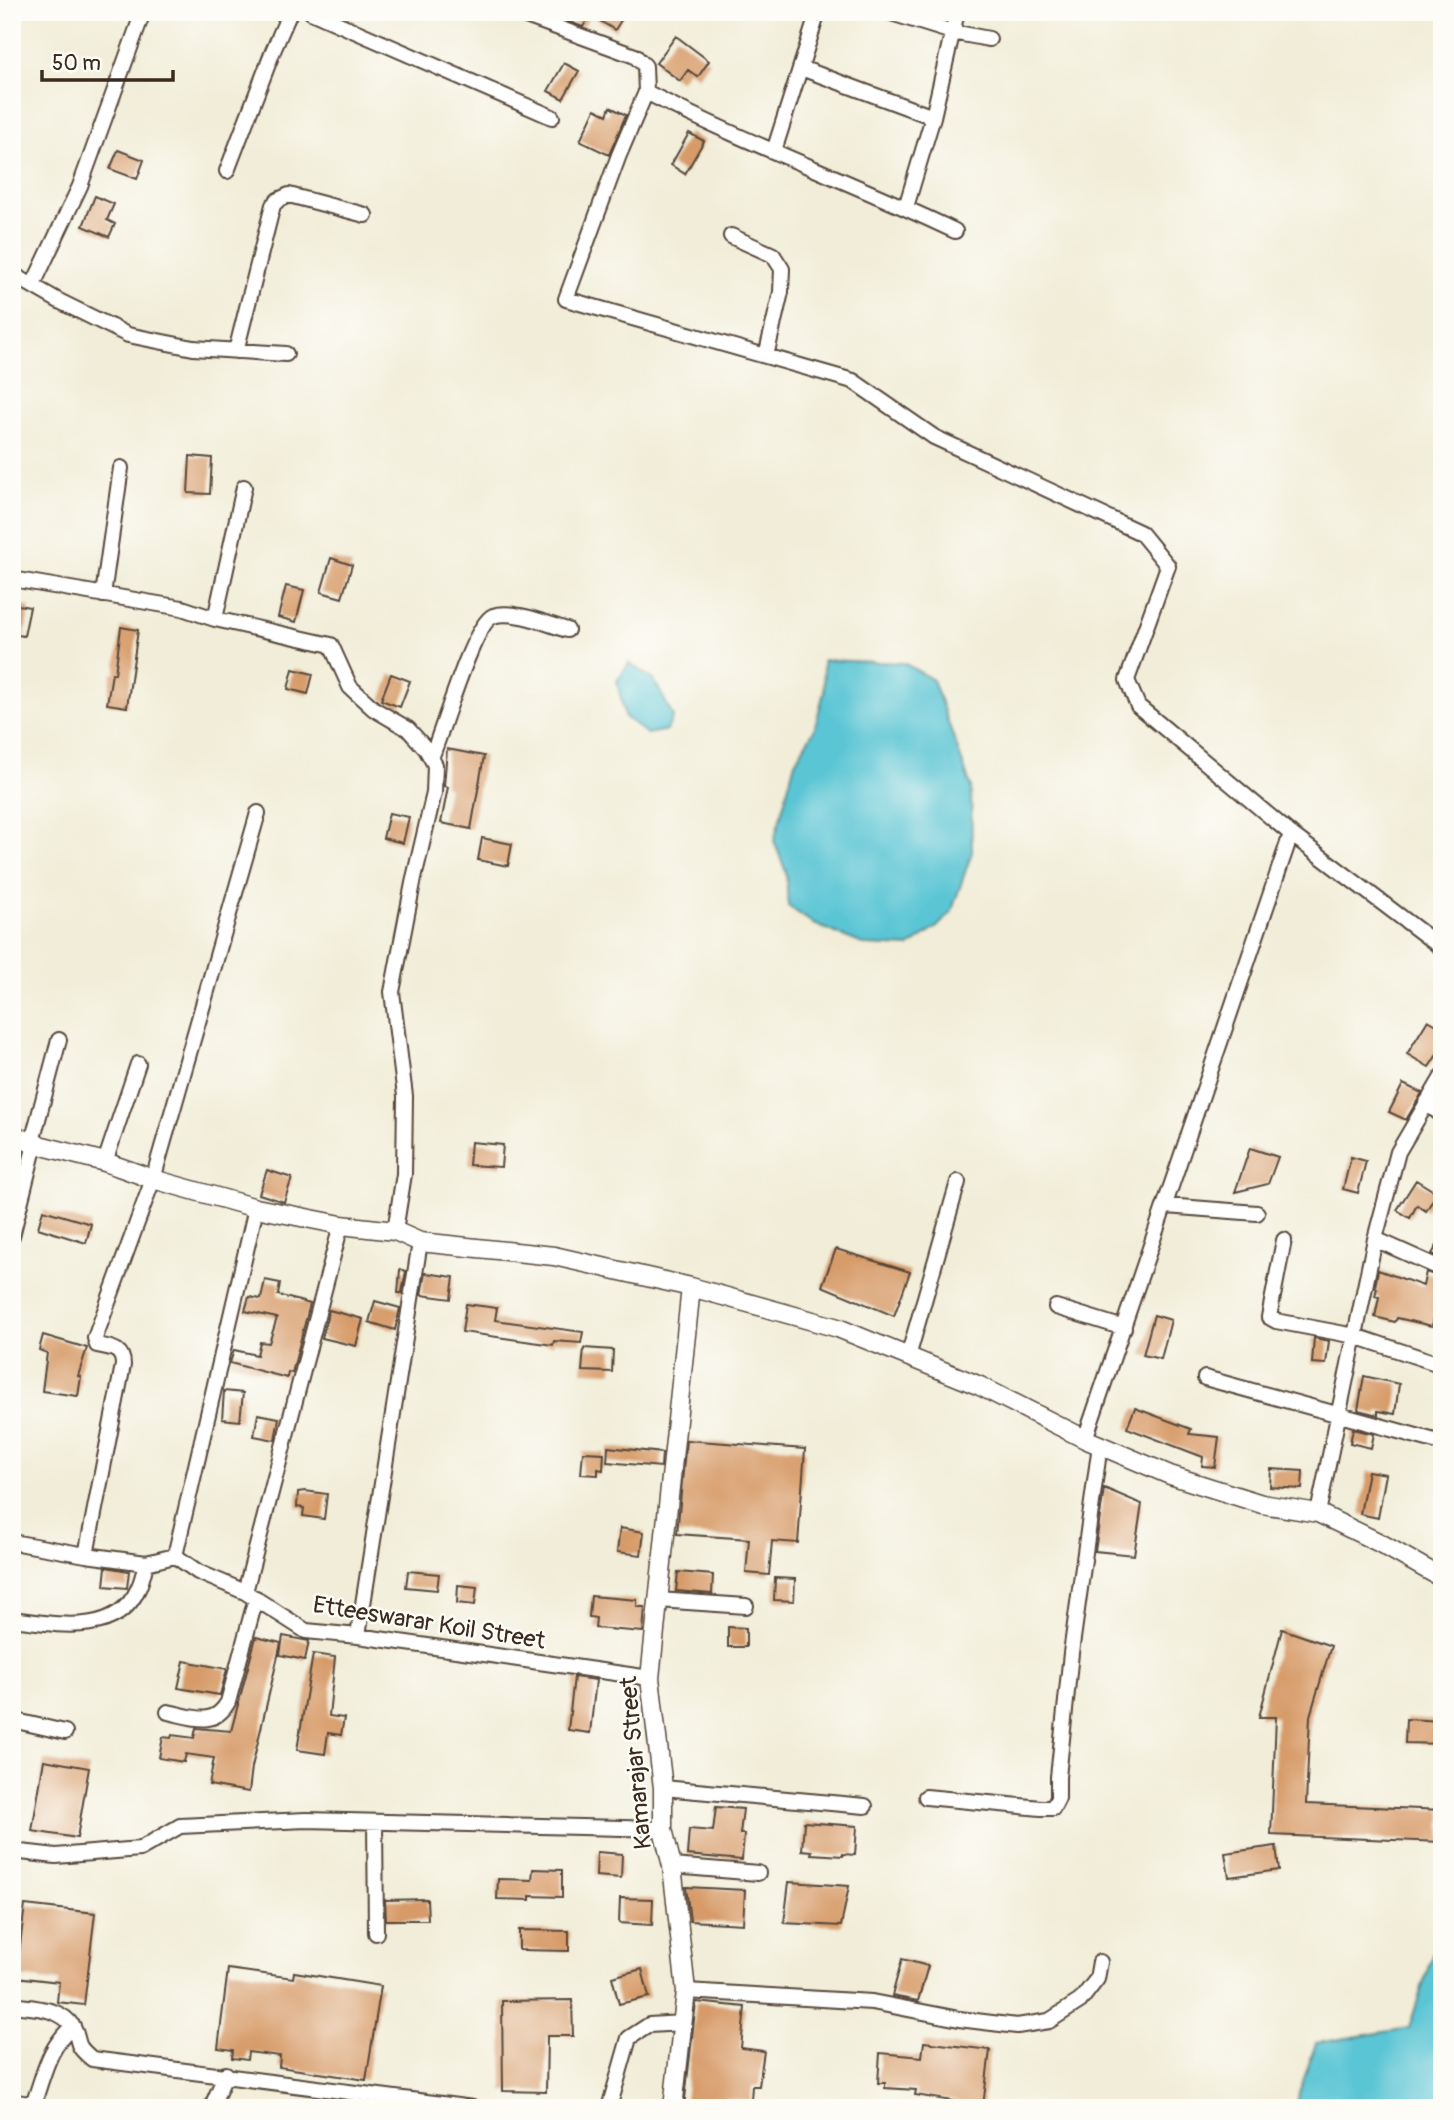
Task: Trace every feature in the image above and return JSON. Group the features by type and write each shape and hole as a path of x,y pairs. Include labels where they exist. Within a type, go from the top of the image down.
{"street":[{"path":"33,285 80,186 143,12"},
{"path":"227,171 290,12"},
{"path":"311,12 552,117"},
{"path":"515,12 635,56 645,66 646,92 619,155 566,299 853,381 934,437 1141,533 1168,566 1127,680 1138,706 1292,834 1442,948"},
{"path":"774,151 818,12"},
{"path":"888,12 952,32 989,39"},
{"path":"906,207 933,117 957,12"},
{"path":"801,68 933,117"},
{"path":"646,92 705,122 906,207 955,231"},
{"path":"236,351 270,212 278,200 289,195 365,215"},
{"path":"731,236 773,256 782,269 781,292 766,356"},
{"path":"12,274 128,335 193,348 286,354"},
{"path":"103,595 121,468"},
{"path":"215,619 244,487"},
{"path":"12,579 182,608 215,619 331,645 350,687 374,709 408,729 432,758 435,765 435,793 414,878 392,992 405,1096 404,1174 395,1231"},
{"path":"432,758 471,646 481,627 492,616 510,614 567,629"},
{"path":"86,1555 123,1365 123,1356 119,1350 97,1345 95,1338 153,1179 258,813"},
{"path":"926,1797 1041,1808 1053,1808 1058,1798 1093,1442 1124,1328 1292,834"},
{"path":"12,1236 59,1040"},
{"path":"105,1162 138,1064"},
{"path":"1318,1514 1375,1240 1398,1152 1442,1077"},
{"path":"1426,1102 1442,1115"},
{"path":"12,1135 256,1208 341,1225 395,1231 420,1242 554,1256 691,1287 838,1328 980,1386 1093,1442 1206,1487 1262,1504 1318,1514 1380,1543 1442,1578"},
{"path":"908,1357 958,1182"},
{"path":"1166,1206 1257,1213"},
{"path":"12,1542 146,1563 175,1556 256,1208"},
{"path":"168,1712 201,1719 213,1718 223,1713 228,1702 251,1595 341,1225"},
{"path":"1284,1240 1269,1317 1276,1321 1355,1336 1442,1365"},
{"path":"1375,1240 1442,1269"},
{"path":"358,1636 420,1242"},
{"name":"Kamarajar Street","path":"673,2108 686,1991 672,1866 663,1829 663,1788 650,1678 691,1287"},
{"path":"1056,1307 1124,1328"},
{"path":"1205,1378 1442,1443"},
{"name":"Etteeswarar Koil Street","path":"175,1556 198,1572 251,1595 306,1631 650,1678"},
{"path":"12,1619 79,1626 95,1624 116,1614 128,1604 138,1591 146,1563"},
{"path":"658,1600 746,1606"},
{"path":"12,1720 65,1732"},
{"path":"663,1788 865,1806"},
{"path":"12,1851 56,1856 140,1849 180,1826 306,1820 663,1829"},
{"path":"375,1822 376,1933"},
{"path":"672,1866 758,1873"},
{"path":"686,1991 872,2002 959,2019 1017,2026 1049,2021 1080,2001 1097,1979 1100,1962"},
{"path":"12,2005 56,2012 73,2026 78,2047 92,2059 226,2074 473,2108"},
{"path":"608,2108 629,2038 649,2025 683,2023"},
{"path":"12,2101 28,2104 36,2099 52,2049 58,2039 73,2026"},
{"path":"211,2108 226,2074"}],"water":[{"path":"823,660 904,663 933,680 971,787 972,852 951,913 936,928 909,947 865,945 814,924 788,906 786,872 774,841 795,762 814,730 824,692"},
{"path":"629,663 654,680 673,716 667,730 647,734 625,717 617,681"},
{"path":"1442,1924 1442,2108 1294,2108 1316,2043 1409,2028"}],"building":[{"path":"544,12 626,12 615,30 590,15 583,27"},
{"path":"676,36 709,61 698,77 688,70 680,81 656,63"},
{"path":"564,63 579,71 563,99 548,91"},
{"path":"610,107 626,115 609,155 580,141 595,109 607,115"},
{"path":"689,133 704,141 685,174 671,165"},
{"path":"118,150 144,160 137,179 110,169"},
{"path":"95,196 114,204 107,220 115,224 109,237 83,226"},
{"path":"190,456 212,458 210,494 188,493"},
{"path":"331,558 352,565 342,598 321,592"},
{"path":"286,586 304,590 296,622 278,617"},
{"path":"12,604 30,607 24,636 12,634"},
{"path":"121,627 138,630 127,707 107,704 112,673 115,674"},
{"path":"293,669 313,674 308,694 288,689"},
{"path":"391,674 410,681 400,707 381,700"},
{"path":"447,749 484,756 471,829 441,823 448,787 444,786"},
{"path":"389,813 409,817 403,843 383,838"},
{"path":"482,838 512,844 508,866 478,860"},
{"path":"1428,1020 1442,1028 1442,1047 1429,1067 1407,1054"},
{"path":"1403,1084 1422,1093 1406,1120 1389,1112"},
{"path":"471,1142 503,1145 501,1167 469,1165"},
{"path":"1250,1148 1278,1157 1268,1184 1235,1192"},
{"path":"1351,1157 1366,1161 1358,1193 1343,1189"},
{"path":"267,1170 292,1178 284,1202 259,1194"},
{"path":"1416,1180 1437,1193 1426,1211 1417,1205 1410,1218 1397,1210"},
{"path":"43,1210 91,1224 86,1243 38,1228"},
{"path":"1442,1237 1442,1258 1432,1254"},
{"path":"836,1249 910,1272 894,1316 822,1286"},
{"path":"400,1270 406,1271 402,1293 398,1293"},
{"path":"1378,1270 1423,1286 1426,1272 1442,1278 1442,1310 1436,1308 1432,1326 1397,1318 1395,1322 1375,1317 1379,1297 1375,1296"},
{"path":"425,1273 454,1277 451,1299 421,1295"},
{"path":"265,1280 280,1283 278,1295 310,1304 292,1373 288,1372 287,1378 230,1363 234,1350 257,1355 260,1342 269,1343 277,1318 245,1311 249,1297 261,1299"},
{"path":"375,1301 400,1308 395,1330 369,1322"},
{"path":"466,1304 497,1308 495,1320 583,1332 581,1343 554,1341 553,1345 462,1332"},
{"path":"329,1310 363,1319 356,1346 322,1338"},
{"path":"1154,1315 1171,1320 1161,1359 1143,1355"},
{"path":"43,1335 87,1348 78,1376 81,1377 78,1396 42,1391 47,1353 39,1350"},
{"path":"1314,1338 1329,1341 1326,1364 1312,1363"},
{"path":"584,1348 613,1350 612,1372 582,1371"},
{"path":"1364,1376 1399,1384 1395,1414 1378,1411 1378,1415 1358,1410"},
{"path":"224,1391 243,1393 240,1421 222,1419"},
{"path":"1135,1408 1191,1429 1189,1434 1219,1437 1215,1467 1202,1466 1203,1457 1127,1428"},
{"path":"258,1414 279,1418 275,1440 254,1436"},
{"path":"1353,1429 1374,1434 1371,1448 1350,1443"},
{"path":"686,1440 805,1449 798,1543 772,1541 769,1575 746,1573 749,1539 677,1534"},
{"path":"608,1447 662,1453 661,1467 607,1462"},
{"path":"583,1452 604,1453 603,1470 598,1469 598,1475 581,1474"},
{"path":"1271,1469 1303,1471 1302,1489 1270,1487"},
{"path":"1368,1471 1386,1474 1378,1518 1360,1514"},
{"path":"1104,1488 1142,1504 1134,1555 1095,1551"},
{"path":"298,1492 327,1494 324,1519 303,1516 304,1508 297,1507"},
{"path":"620,1528 644,1532 641,1555 617,1552"},
{"path":"106,1567 129,1571 127,1588 104,1586"},
{"path":"408,1571 439,1574 437,1590 406,1587"},
{"path":"678,1572 713,1575 712,1594 676,1591"},
{"path":"775,1578 795,1579 794,1601 774,1600"},
{"path":"458,1585 477,1587 475,1605 457,1603"},
{"path":"591,1596 637,1600 637,1607 645,1607 643,1632 595,1628 596,1618 589,1617"},
{"path":"728,1627 746,1628 746,1647 728,1647"},
{"path":"1282,1629 1331,1646 1310,1716 1306,1804 1442,1810 1442,1842 1271,1835 1276,1717 1259,1717"},
{"path":"283,1636 309,1641 305,1660 280,1655"},
{"path":"256,1637 281,1643 252,1767 249,1792 209,1785 214,1758 186,1754 184,1762 159,1758 163,1737 171,1738 172,1735 194,1738 196,1728 231,1731"},
{"path":"313,1654 335,1657 329,1716 344,1718 341,1735 328,1733 325,1754 297,1750"},
{"path":"184,1661 227,1669 220,1695 178,1688"},
{"path":"574,1677 596,1680 590,1733 568,1730"},
{"path":"1406,1719 1442,1721 1442,1744 1405,1743"},
{"path":"44,1760 89,1768 77,1838 32,1831"},
{"path":"716,1807 743,1809 740,1834 744,1834 742,1860 687,1855 689,1829 713,1831"},
{"path":"804,1822 857,1826 855,1855 811,1854 812,1851 802,1850"},
{"path":"1276,1846 1279,1870 1229,1877 1225,1853"},
{"path":"597,1852 622,1854 621,1878 596,1876"},
{"path":"533,1869 562,1870 562,1897 497,1899 498,1879 532,1880"},
{"path":"789,1882 849,1886 841,1926 784,1923"},
{"path":"686,1887 745,1890 743,1924 690,1921"},
{"path":"620,1898 653,1899 652,1925 619,1923"},
{"path":"427,1899 428,1920 386,1920 385,1900"},
{"path":"25,1905 95,1913 84,2005 57,2002 59,1982 16,1977"},
{"path":"519,1930 569,1931 569,1951 519,1950"},
{"path":"902,1959 928,1966 918,2001 892,1996"},
{"path":"228,1969 293,1978 294,1972 381,1986 366,2080 279,2067 280,2056 248,2052 247,2060 232,2058 233,2050 218,2048"},
{"path":"642,1969 649,1997 619,2004 612,1977"},
{"path":"572,2000 573,2036 547,2036 546,2092 503,2091 502,2001"},
{"path":"696,2002 745,2007 741,2048 764,2051 759,2086 752,2086 751,2101 723,2098 722,2108 684,2108"},
{"path":"924,2042 990,2050 983,2106 915,2095 916,2090 885,2088 885,2083 878,2083 880,2053 922,2057"}]}
